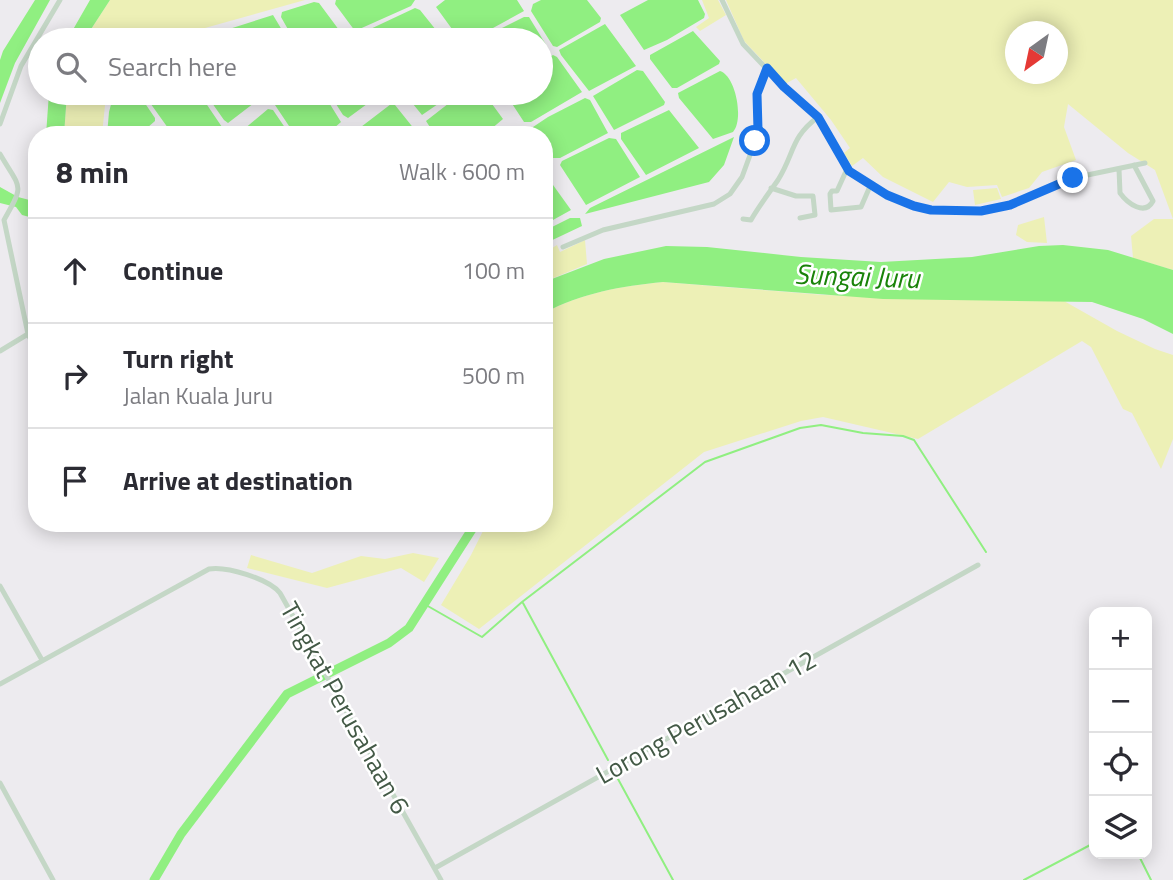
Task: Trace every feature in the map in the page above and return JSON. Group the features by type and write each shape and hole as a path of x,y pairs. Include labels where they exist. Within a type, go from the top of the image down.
{"street":[{"path":"43,28 60,0"},
{"path":"722,0 743,44 784,87 818,117 847,169 914,206 931,210 970,212 1010,205 1073,178 1145,163"},
{"path":"0,124 28,54"},
{"path":"564,247 603,230 705,207 720,202 730,194 742,177 757,136 757,94 767,68"},
{"path":"743,219 751,220 764,204 791,155 798,135 818,117"},
{"path":"0,154 19,186 18,196 4,220 28,334 0,351"},
{"path":"1119,169 1120,193 1135,207 1143,209 1153,201 1134,165"},
{"path":"847,169 837,191 830,194 831,210 861,207 871,184"},
{"path":"771,188 796,196 813,196 815,215 800,218"},
{"name":"Lorong Perusahaan 12","path":"435,868 978,565"},
{"name":"Tingkat Perusahaan 6","path":"0,684 209,569 220,568 263,580 276,588 441,880"},
{"path":"0,586 42,660"},
{"path":"0,783 53,880"}],"shaded area":[{"path":"110,0 305,0 205,28 92,28"},
{"path":"702,0 718,0 726,15 700,31 696,27 709,18"},
{"path":"726,0 1173,0 1173,219 1155,170 1128,153 1068,104 1064,127 1076,160 1042,172 1029,188 1002,197 997,185 967,187 949,182 933,202 883,177 863,158 852,166 844,153 850,148 831,120 796,78 785,84 744,41"},
{"path":"66,105 105,105 103,126 65,126"},
{"path":"997,188 1001,199 975,205 973,190"},
{"path":"1044,217 1047,243 1027,242 1016,235 1018,225"},
{"path":"1154,219 1173,219 1173,270 1133,258 1131,236"},
{"path":"585,240 587,264 553,278 553,247 557,245 560,252"},
{"path":"663,282 824,295 1064,301 1117,331 1173,355 1173,439 1161,469 1132,413 1123,409 1091,347 1082,341 918,439 823,417 801,421 704,452 479,629 441,605 482,532 553,532 553,308 573,300 632,286"},
{"path":"413,553 439,558 424,582 401,568 327,588 247,568 251,555 312,573 361,556 385,559"}],"water":[{"path":"35,0 50,0 34,28 28,28 28,40 15,63 0,103 0,60"},
{"path":"90,0 110,0 92,28 74,28"},
{"path":"336,0 415,0 411,6 362,28 353,28 335,4"},
{"path":"445,0 517,0 524,11 493,28 451,28 436,7"},
{"path":"541,0 587,0 601,18 600,22 557,47 553,46 553,28 542,28 531,11 533,4"},
{"path":"648,0 698,0 705,14 704,18 644,50 620,15"},
{"path":"314,2 319,3 338,28 287,28 281,17 282,12"},
{"path":"415,8 420,10 434,28 372,28"},
{"path":"273,15 281,28 232,28"},
{"path":"529,17 536,28 502,28"},
{"path":"605,24 636,66 589,91 559,50"},
{"path":"693,31 720,61 719,64 677,88 672,88 650,59 650,55"},
{"path":"553,55 582,92 531,122 524,122 513,105 553,105"},
{"path":"637,70 643,71 665,102 664,105 614,130 593,96"},
{"path":"720,71 726,75 734,89 738,118 733,132 713,139 679,98 678,93"},
{"path":"585,98 590,100 608,133 560,158 553,158 553,126 534,126"},
{"path":"48,105 66,105 65,126 47,126"},
{"path":"111,105 146,105 155,121 149,126 108,126"},
{"path":"152,105 207,105 221,126 167,126"},
{"path":"213,105 252,105 228,123"},
{"path":"275,105 330,105 341,122 336,126 289,126"},
{"path":"337,105 366,105 348,118"},
{"path":"390,105 395,105 412,126 362,126"},
{"path":"414,105 437,105 422,115"},
{"path":"447,105 493,105 503,119 495,126 429,126 426,121"},
{"path":"268,109 273,110 284,126 248,126"},
{"path":"669,110 699,148 646,175 621,139 621,133"},
{"path":"734,137 724,165 709,182 585,214 590,208"},
{"path":"609,138 616,139 640,177 586,205 560,165 562,161"},
{"path":"553,185 571,210 553,220"},
{"path":"0,187 28,200 28,217 22,215 16,207 0,203"},
{"path":"570,218 580,218 582,226 553,240 553,226"},
{"name":"Sungai Juru","path":"1063,245 1108,250 1173,270 1173,334 1143,319 1092,302 883,299 663,282 602,292 553,308 553,279 604,259 666,246 881,262 972,257 1039,246"}],"waterway":[{"path":"426,605 482,637 522,602 705,462 800,428 821,425 863,433 903,436 914,440 986,552"},
{"path":"154,880 181,834 287,694 389,643 409,628 470,532"},
{"path":"523,603 608,760"},
{"path":"618,779 673,880"},
{"path":"1024,880 1089,846"},
{"path":"1140,859 1151,880"}],"route":[{"path":"755,141 758,130 757,94 767,68 818,117 849,171 887,195 914,206 931,210 981,211 1010,205 1073,178"}]}
